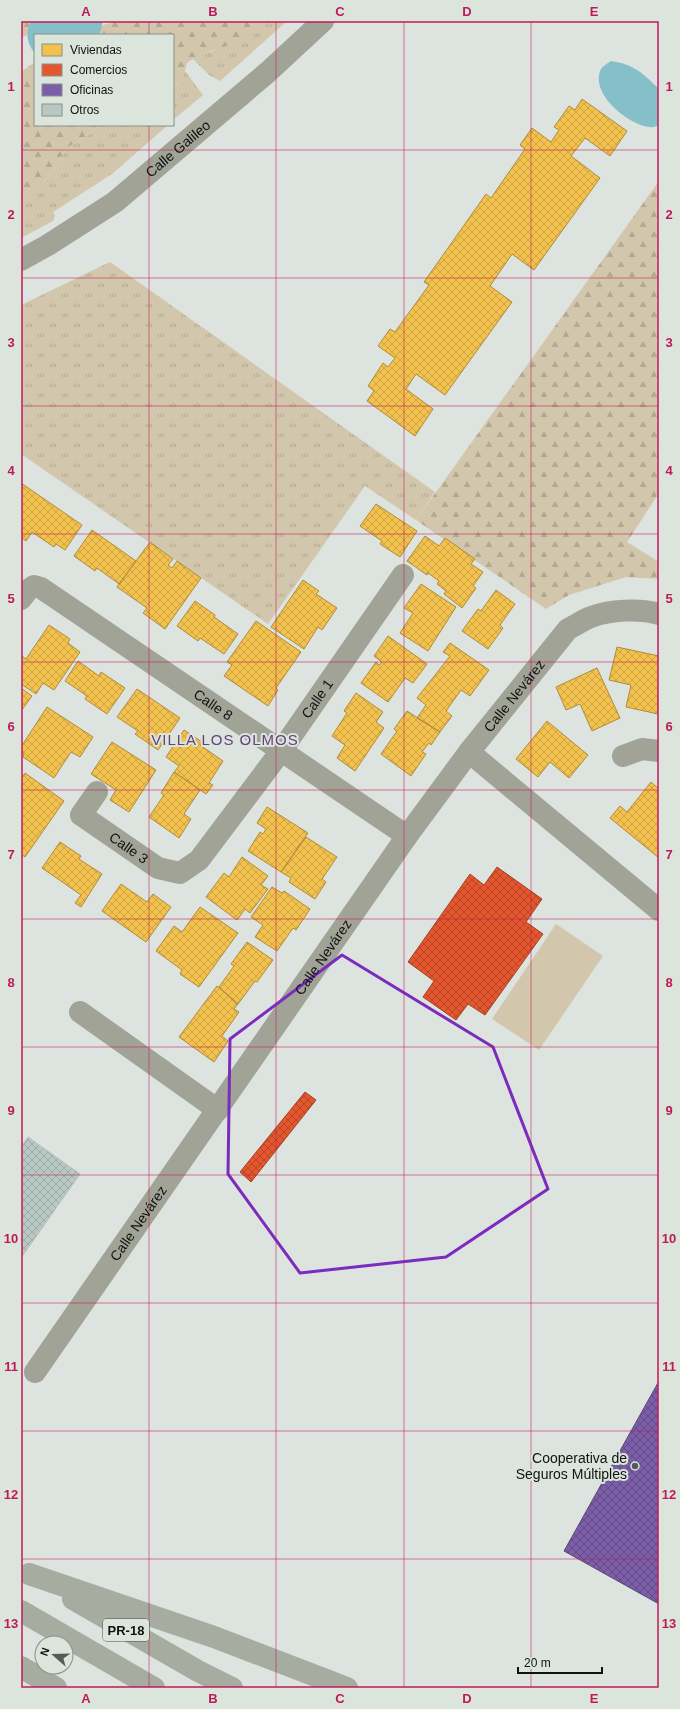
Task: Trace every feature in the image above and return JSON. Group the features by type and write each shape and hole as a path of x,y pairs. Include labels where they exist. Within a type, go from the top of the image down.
{"highway":[{"name":"PR-18","path":"25,1571 198,1671 232,1688"},
{"path":"25,1571 214,1637 348,1688"},
{"path":"21,1611 154,1688"},
{"path":"21,1667 56,1688"}],"street":[{"name":"Calle Galileo","path":"21,260 48,245 115,202 268,72 324,21"},
{"name":"Calle 1","path":"180,873 199,860 280,752 403,575"},
{"name":"Calle 8","path":"21,599 28,590 34,586 41,588 280,752 407,836"},
{"name":"Calle Nevárez","path":"35,1372 407,836 469,752 568,629 591,617 621,611 650,611 659,614"},
{"path":"623,756 642,749 659,751"},
{"path":"469,752 659,910"},
{"name":"Calle 3","path":"97,792 81,815 158,868 180,873"},
{"path":"80,1012 218,1110"}],"highlighted area":[{"path":"342,955 493,1047 548,1189 446,1257 300,1273 228,1174 230,1039"}],"green space":[{"path":"21,21 52,21 21,38"},
{"path":"118,21 254,21 239,42 201,54 187,63 183,78 174,88 174,34 97,34 103,25"},
{"path":"254,21 287,21 220,81 209,75 193,59 201,54 213,51 251,27"},
{"path":"34,63 34,126 99,126 86,137 66,148 53,171 37,189 21,198 21,72"},
{"path":"185,71 203,95 174,119 174,88"},
{"path":"99,126 167,126 112,174 53,212 55,216 53,221 21,238 21,198 37,189 53,171 66,148 86,137"},
{"path":"659,181 659,493 627,542 659,562 659,579 626,577 569,595 546,609 416,520"},
{"path":"110,262 435,492 416,520 365,486 268,624 21,454 21,409 23,406 21,404 21,305"},
{"path":"556,924 603,956 539,1050 492,1019"}],"water":[{"path":"611,61 626,64 632,67 658,88 659,125 651,127 641,125 631,120 622,114 605,97 600,88 599,78 601,69"}],"building: Viviendas":[{"path":"582,99 627,131 610,156 585,138 571,156 600,178 534,270 512,254 490,286 512,302 445,395 416,374 406,389 433,409 415,436 367,401 374,391 368,386 383,363 388,367 395,358 378,346 390,329 395,332 429,285 424,282 486,194 491,198 525,149 520,145 532,128 551,142 559,130 554,127 569,106 575,110"},
{"path":"21,483 82,525 65,550 56,544 54,547 32,532 26,541 21,537"},
{"path":"376,504 417,531 400,557 380,544 382,541 360,526"},
{"path":"92,530 136,561 119,584 97,568 95,571 74,556"},
{"path":"425,536 439,546 445,538 475,559 471,564 483,572 473,586 476,588 462,608 444,594 446,591 437,584 439,581 428,573 427,575 407,561"},
{"path":"150,542 173,559 168,565 172,568 177,561 201,578 165,629 143,613 147,608 117,587"},
{"path":"303,580 319,591 316,594 337,608 322,630 318,627 304,649 271,627"},
{"path":"421,584 456,607 428,651 400,633 413,613 404,608"},
{"path":"496,590 515,604 500,625 503,628 488,649 462,631 478,609 481,611"},
{"path":"195,601 238,634 224,654 200,638 198,641 177,626"},
{"path":"256,621 301,652 276,688 278,690 268,706 224,676 232,665 227,662"},
{"path":"49,625 70,639 68,643 80,652 54,690 43,683 36,694 21,684 21,658 22,656 26,659"},
{"path":"388,636 427,664 413,683 405,678 388,702 361,683 376,662 379,665 382,662 374,656"},
{"path":"450,643 489,670 470,696 461,690 446,711 452,716 440,732 417,718 426,705 417,698 450,656 443,652"},
{"path":"617,647 659,656 658,714 626,707 631,685 609,680"},
{"path":"78,661 99,676 101,672 125,688 107,714 85,699 87,696 65,681"},
{"path":"597,668 620,718 592,731 580,704 566,710 556,687"},
{"path":"21,688 32,696 21,711"},
{"path":"137,689 180,718 158,750 135,734 138,731 117,717"},
{"path":"356,693 383,712 376,722 384,728 355,771 337,758 345,745 332,736 347,713 344,711"},
{"path":"47,707 93,737 80,757 71,752 54,778 23,757 24,754 21,752 21,747"},
{"path":"407,711 440,732 431,745 429,743 422,752 426,754 411,776 381,754 397,731 394,729"},
{"path":"547,721 588,755 569,778 550,762 538,777 516,759"},
{"path":"184,730 202,742 200,745 223,761 209,783 213,785 206,794 174,772 179,766 166,757"},
{"path":"112,742 156,770 129,812 110,800 116,790 91,774"},
{"path":"174,772 200,790 184,814 191,819 179,838 149,817 164,795 161,793"},
{"path":"25,773 64,801 25,857 21,854 21,779"},
{"path":"651,782 659,789 659,858 610,818 620,806 627,812"},
{"path":"267,807 308,833 281,872 248,851 260,832 263,834 266,829 257,823"},
{"path":"306,837 337,857 322,879 326,882 315,899 289,882 291,878 281,872"},
{"path":"60,842 81,856 79,859 102,874 81,907 75,903 81,895 42,868"},
{"path":"242,857 268,876 261,885 268,889 250,913 245,909 237,920 206,897 224,873 229,877"},
{"path":"121,884 147,902 153,894 171,907 146,942 102,911"},
{"path":"272,887 282,893 284,891 310,909 296,930 293,928 277,951 255,937 263,925 251,917"},
{"path":"200,907 238,933 199,987 180,974 182,970 156,951 174,926 182,932"},
{"path":"247,942 273,960 238,1004 219,987 234,966 231,964"},
{"path":"217,986 238,1004 234,1009 239,1012 222,1036 228,1041 214,1062 179,1037"}],"building: Comercios":[{"path":"497,867 542,899 526,922 543,934 485,1015 468,1004 456,1020 423,997 434,981 408,962 470,874 484,885"},
{"path":"305,1092 316,1100 251,1182 240,1172"}],"building: Oficinas":[{"name":"Cooperativa de Seguros Múltiples","path":"659,1381 659,1604 564,1551"}],"building: Otros":[{"path":"28,1137 80,1174 21,1258 21,1147"}],"waterway":[{"path":"55,34 77,21"}],"place":[{"name":"Cooperativa de Seguros Múltiples","path":"635,1466"}],"district":[{"name":"VILLA LOS OLMOS","path":"225,739"}]}
